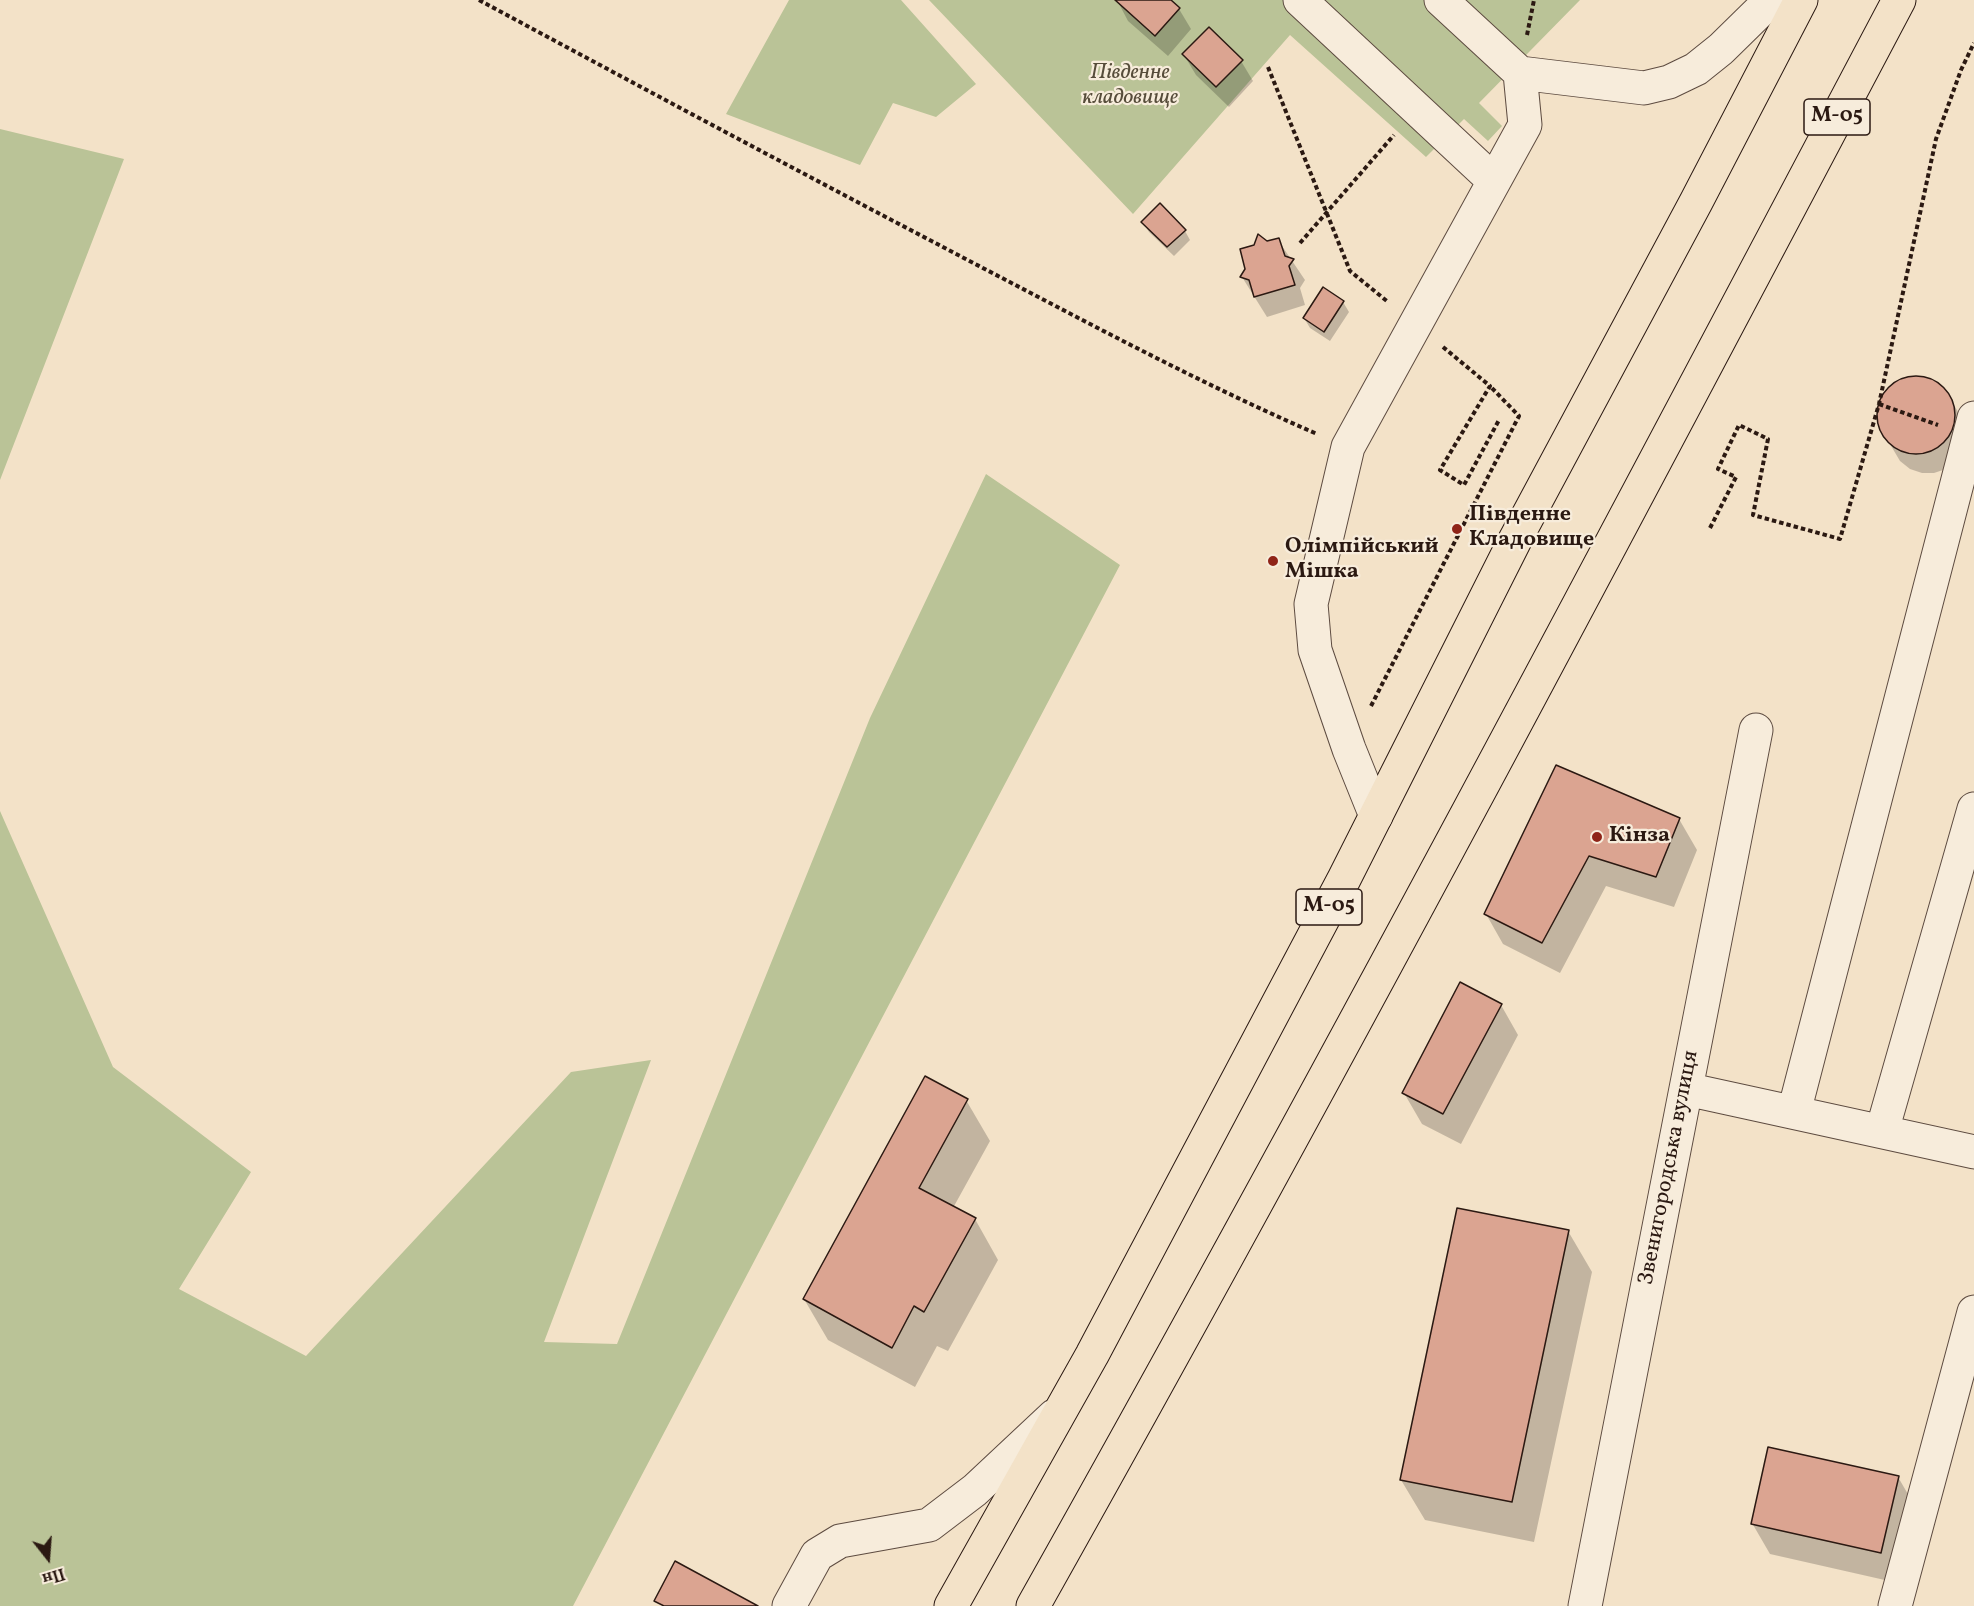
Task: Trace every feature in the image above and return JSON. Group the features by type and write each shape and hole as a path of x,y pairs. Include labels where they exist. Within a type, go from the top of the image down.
{"highway":[{"name":"М-05","path":"951,1606 1064,1406 1376,816 1516,538 1801,0"},
{"name":"М-05","path":"1033,1606 1344,1044 1899,0"}],"street":[{"path":"1300,0 1494,182"},
{"path":"1441,0 1520,72 1644,88 1669,82 1696,69 1771,0"},
{"path":"1376,816 1349,749 1315,650 1311,604 1348,447 1525,125 1520,72"},
{"path":"1794,1112 1972,427"},
{"name":"Звенигородська вулиця","path":"1585,1606 1756,730"},
{"path":"1882,1131 1974,809"},
{"path":"1686,1089 1974,1152"},
{"path":"1895,1606 1974,1312"},
{"path":"789,1606 817,1556 840,1541 929,1525 975,1490 1064,1406"}],"path":[{"path":"479,0 732,138 1083,320 1253,406 1348,447"},
{"path":"1710,528 1736,477 1718,469 1739,425 1768,440 1753,515 1840,539 1879,404 1936,139 1961,70 1974,43"},
{"path":"1268,67 1350,271 1490,386 1519,416 1349,749"},
{"path":"1300,243 1417,110"},
{"path":"1490,386 1440,470 1464,485 1499,420"},
{"path":"1879,404 1972,427"}],"green space":[{"path":"789,0 901,0 976,84 936,117 893,103 860,165 726,114"},
{"name":"Південне кладовище","path":"929,0 1580,0 1479,103 1502,126 1488,141 1464,119 1426,157 1290,35 1133,214"},
{"path":"0,129 124,159 0,480"},
{"path":"986,474 1120,565 573,1606 0,1606 0,811 113,1067 251,1172 179,1289 306,1356 571,1072 651,1060 544,1342 617,1344 870,718"}],"building":[{"path":"1115,0 1171,0 1180,8 1155,36"},
{"path":"1209,27 1243,60 1216,87 1182,54"},
{"path":"1160,203 1186,230 1167,247 1141,222"},
{"path":"1258,234 1267,241 1279,238 1285,256 1294,259 1289,266 1295,285 1254,297 1249,280 1240,277 1245,269 1240,249 1254,245"},
{"path":"1323,287 1344,301 1324,332 1303,318"},
{"path":"1916,376 1931,379 1943,388 1952,400 1955,415 1952,430 1943,442 1931,451 1916,454 1901,451 1889,442 1880,430 1877,415 1880,400 1889,388 1901,379"},
{"name":"Кінза","path":"1556,765 1680,818 1656,877 1589,856 1542,943 1484,914"},
{"path":"1460,982 1502,1004 1443,1114 1402,1093"},
{"path":"925,1076 968,1099 919,1188 976,1218 924,1312 914,1306 892,1348 803,1299"},
{"path":"1457,1208 1569,1230 1512,1502 1400,1480"},
{"path":"1768,1447 1899,1476 1881,1553 1751,1524"},
{"path":"675,1561 758,1606 664,1606 654,1601"}],"place":[{"name":"Південне Кладовище","path":"1457,529"},
{"name":"Олімпійський Мішка","path":"1273,561"},
{"name":"Кінза","path":"1597,837"}]}
